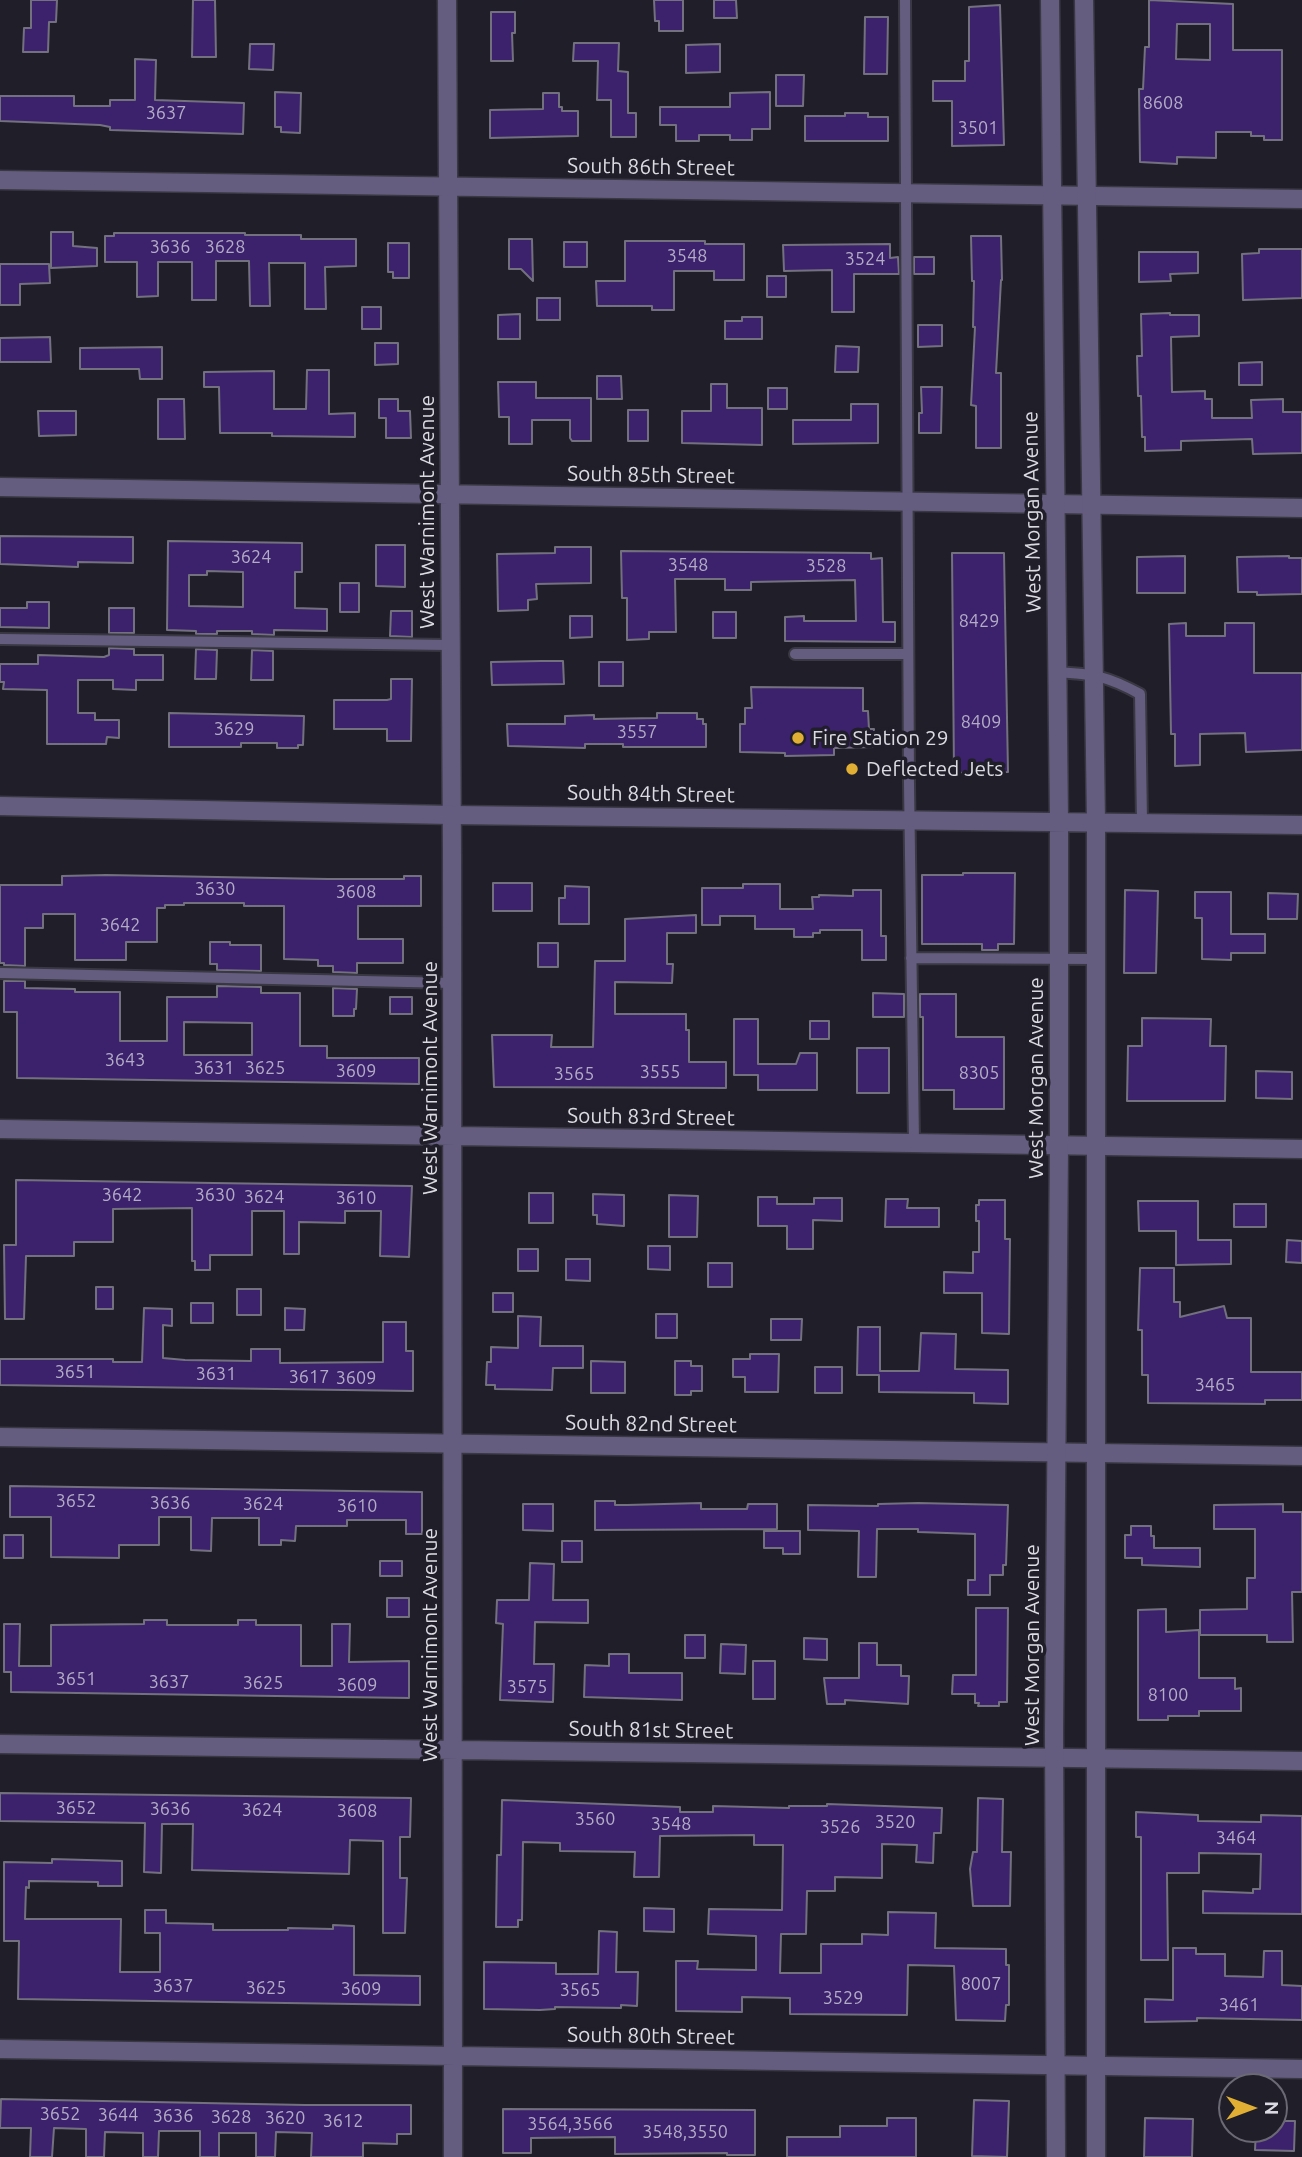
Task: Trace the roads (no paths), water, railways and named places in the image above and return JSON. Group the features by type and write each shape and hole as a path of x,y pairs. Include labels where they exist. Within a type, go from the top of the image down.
{"street":[{"name":"West Warnimont Avenue","path":"447,0 453,983 453,2157"},
{"name":"West Morgan Avenue","path":"1050,0 1059,821 1054,1757 1056,2157"},
{"path":"1084,0 1096,822 1096,2157"},
{"name":"South 86th Street","path":"0,180 1302,199"},
{"name":"South 85th Street","path":"0,487 1302,508"},
{"name":"South 84th Street","path":"0,806 452,815 1302,825"},
{"name":"South 83rd Street","path":"0,1129 1302,1149"},
{"name":"South 82nd Street","path":"0,1437 1302,1457"},
{"name":"South 81st Street","path":"0,1744 1302,1761"},
{"name":"South 80th Street","path":"0,2049 1302,2069"}],"lane":[{"path":"905,0 909,819 914,1143"},
{"path":"0,639 450,645"},
{"path":"795,654 908,654"},
{"path":"1056,672 1094,674 1113,679 1140,694 1142,823"},
{"path":"911,958 1096,959"},
{"path":"0,973 453,983"}],"place":[{"name":"Fire Station 29","path":"798,738"},
{"name":"Deflected Jets","path":"852,769"}]}
